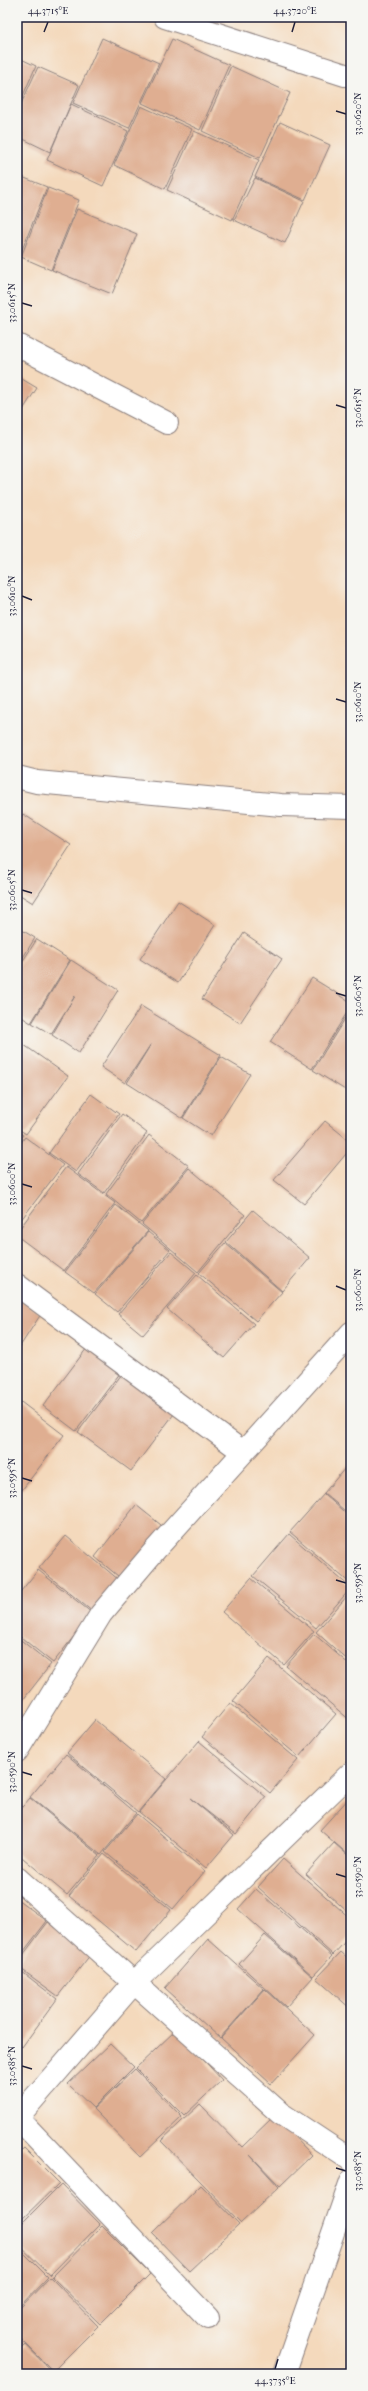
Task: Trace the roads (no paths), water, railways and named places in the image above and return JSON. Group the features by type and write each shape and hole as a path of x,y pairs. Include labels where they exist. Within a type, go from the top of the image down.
{"street":[{"path":"165,17 345,75"},
{"path":"17,345 167,422"},
{"path":"17,777 37,782 266,803 351,807"},
{"path":"17,1285 243,1452"},
{"path":"17,1751 101,1614 243,1452 351,1333"},
{"path":"208,2318 17,2117 133,1984 351,1773"},
{"path":"17,1878 133,1984 280,2114 351,2160"},
{"path":"284,2374 351,2181"}]}
